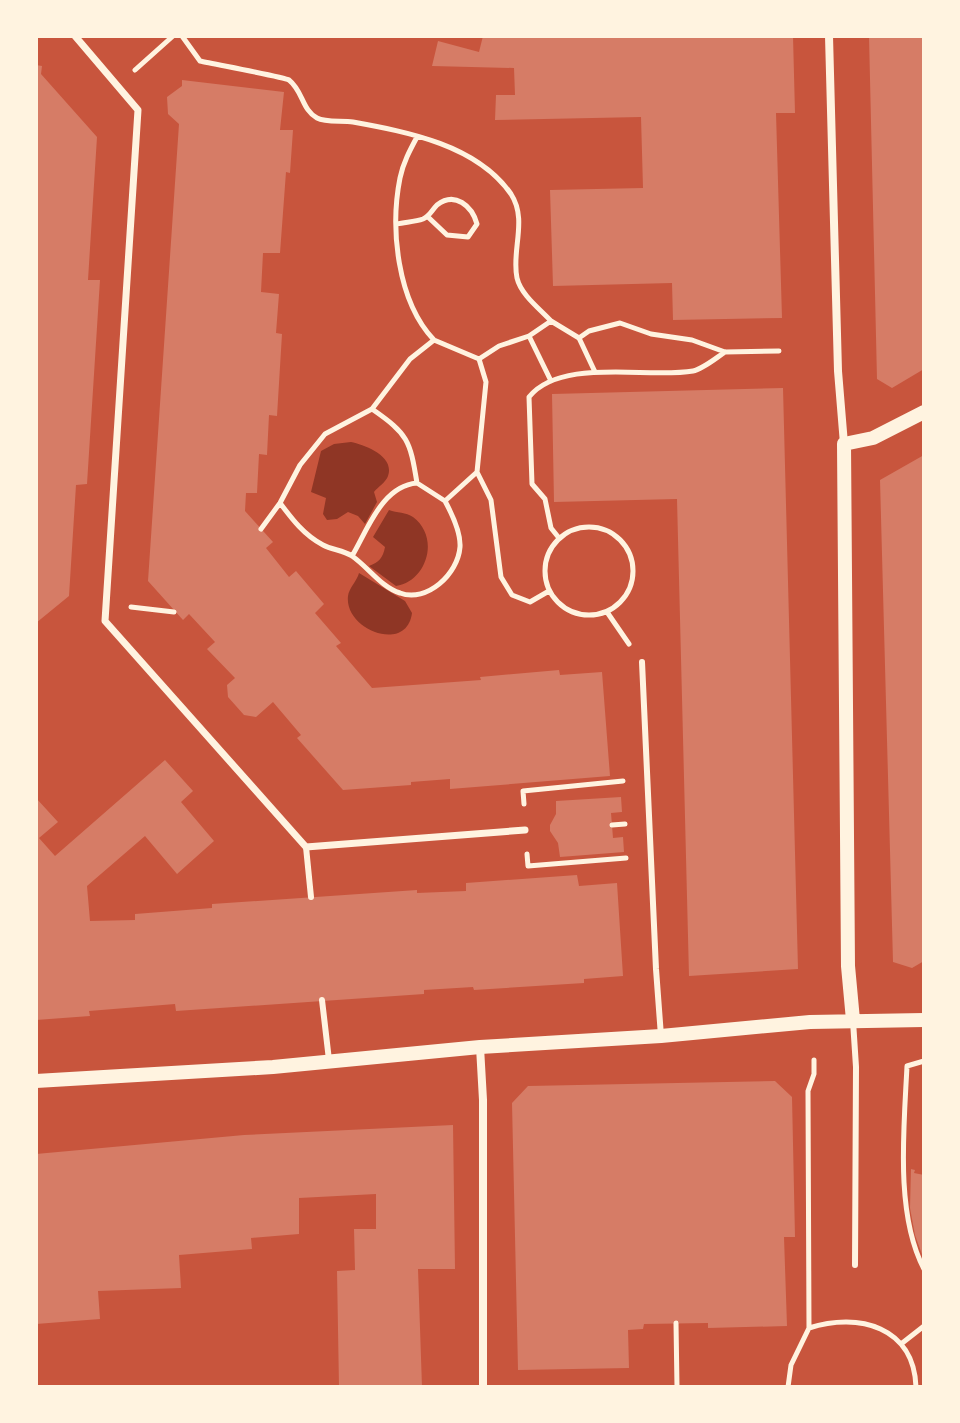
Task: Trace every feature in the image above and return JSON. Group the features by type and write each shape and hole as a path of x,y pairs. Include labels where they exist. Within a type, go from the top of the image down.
{"street":[{"path":"75,36 138,110 105,621 306,847 525,830"},
{"path":"829,36 838,371 844,444 848,966 853,1020"},
{"path":"844,444 873,438 924,412"},
{"path":"36,1081 329,1063 480,1047 853,1020 924,1020"},
{"path":"480,1047 483,1100 483,1387"}],"lane":[{"path":"642,662 661,1036"},
{"path":"306,847 311,897"},
{"path":"322,1000 329,1063"},
{"path":"853,1020 856,1067 855,1265"}],"path":[{"path":"117,85 173,36"},
{"path":"182,36 200,61 286,77 301,91 304,105 311,114 320,120 339,119 417,137 468,156 498,178 513,197 519,216 516,277 522,289 551,321 579,338 595,372"},
{"path":"417,137 400,178 397,224 398,260 407,295 434,340 479,359"},
{"path":"397,224 420,221 447,199 457,200 474,213 477,224 468,237 447,235 428,217"},
{"path":"479,359 499,346 529,336 551,321"},
{"path":"579,338 589,331 620,323 651,334 692,340 725,352 747,354 779,351"},
{"path":"529,336 551,381"},
{"path":"261,529 280,503 300,465 325,434 372,409 410,359 434,340"},
{"path":"559,538 551,528 545,499 532,484 529,397 538,386 595,372 695,371 725,352"},
{"path":"479,359 486,382 477,472 491,500 501,577 512,595 530,602 549,591"},
{"path":"372,409 394,424 408,441 417,483"},
{"path":"445,501 477,472"},
{"path":"280,503 295,524 322,545 352,556 363,568 400,593 418,595 432,589 449,575 460,548 455,521 445,501 417,483 402,484 387,497 352,556"},
{"path":"590,527 611,533 627,548 633,579 624,599 607,612 594,616 567,611 549,591 545,578 545,563 550,549 559,538 569,531 590,527"},
{"path":"106,605 174,612"},
{"path":"607,612 642,662"},
{"path":"601,783 619,781"},
{"path":"612,825 622,824"},
{"path":"605,860 626,858"},
{"path":"788,1387 791,1365 809,1328 808,1091 814,1074 814,1060"},
{"path":"924,1061 907,1066 905,1163 907,1214 915,1251 924,1269"},
{"path":"809,1328 856,1321 881,1328 901,1344 915,1369 916,1387"},
{"path":"676,1323 677,1387"},
{"path":"901,1344 924,1326"}],"shaded area":[{"path":"351,442 383,457 389,469 387,478 374,492 377,502 365,524 358,516 348,512 337,519 327,520 323,514 326,498 311,492 321,451 334,444"},
{"path":"389,510 413,517 422,526 428,547 422,568 406,583 396,586 369,566 383,554 385,547 373,537"},
{"path":"359,573 405,601 412,613 408,625 388,635 365,627 356,619 349,608 348,596"}],"building":[{"path":"483,36 793,36 795,113 776,113 782,318 673,320 672,283 553,286 550,190 643,188 641,117 495,120 496,95 515,95 514,68 432,66 438,41 479,52"},
{"path":"869,36 924,36 924,369 892,388 877,379"},
{"path":"36,65 42,66 41,74 97,137 88,280 100,280 87,484 76,485 69,596 36,623"},
{"path":"182,80 284,92 280,130 293,130 290,173 286,172 280,253 263,253 261,292 279,294 276,333 282,334 277,416 269,415 267,455 259,454 257,493 246,493 245,511 273,542 266,548 289,577 296,571 324,604 315,613 341,643 336,646 372,688 481,680 480,677 559,670 560,675 602,672 610,776 450,789 450,779 343,790 297,738 301,735 273,702 256,717 244,715 228,697 227,685 235,678 207,649 215,642 189,614 183,620 148,581 179,124 168,114 167,97 182,86"},
{"path":"783,388 798,969 689,976 677,499 554,502 552,394"},
{"path":"924,455 924,961 912,968 893,962 880,480"},
{"path":"165,760 193,791 181,802 214,841 177,874 145,836 87,886 90,921 135,920 135,914 212,908 212,904 417,890 417,893 466,891 466,883 577,875 579,886 617,883 623,976 584,979 584,983 424,990 424,994 176,1011 175,1004 89,1011 90,1016 36,1020 36,798 58,822 39,838 55,856"},
{"path":"621,797 622,812 611,813 613,838 623,837 624,852 560,857 558,843 550,831 556,814 556,801"},
{"path":"775,1081 792,1097 795,1237 784,1237 787,1326 708,1328 708,1323 644,1324 643,1329 628,1330 629,1368 518,1370 512,1103 528,1086"},
{"path":"453,1125 455,1269 418,1269 422,1387 339,1387 337,1271 355,1270 354,1229 376,1229 376,1194 299,1198 299,1234 251,1238 252,1249 179,1255 181,1288 98,1291 100,1319 36,1324 36,1154 244,1135"},
{"path":"911,1169 924,1175 924,1260 910,1208"}]}
